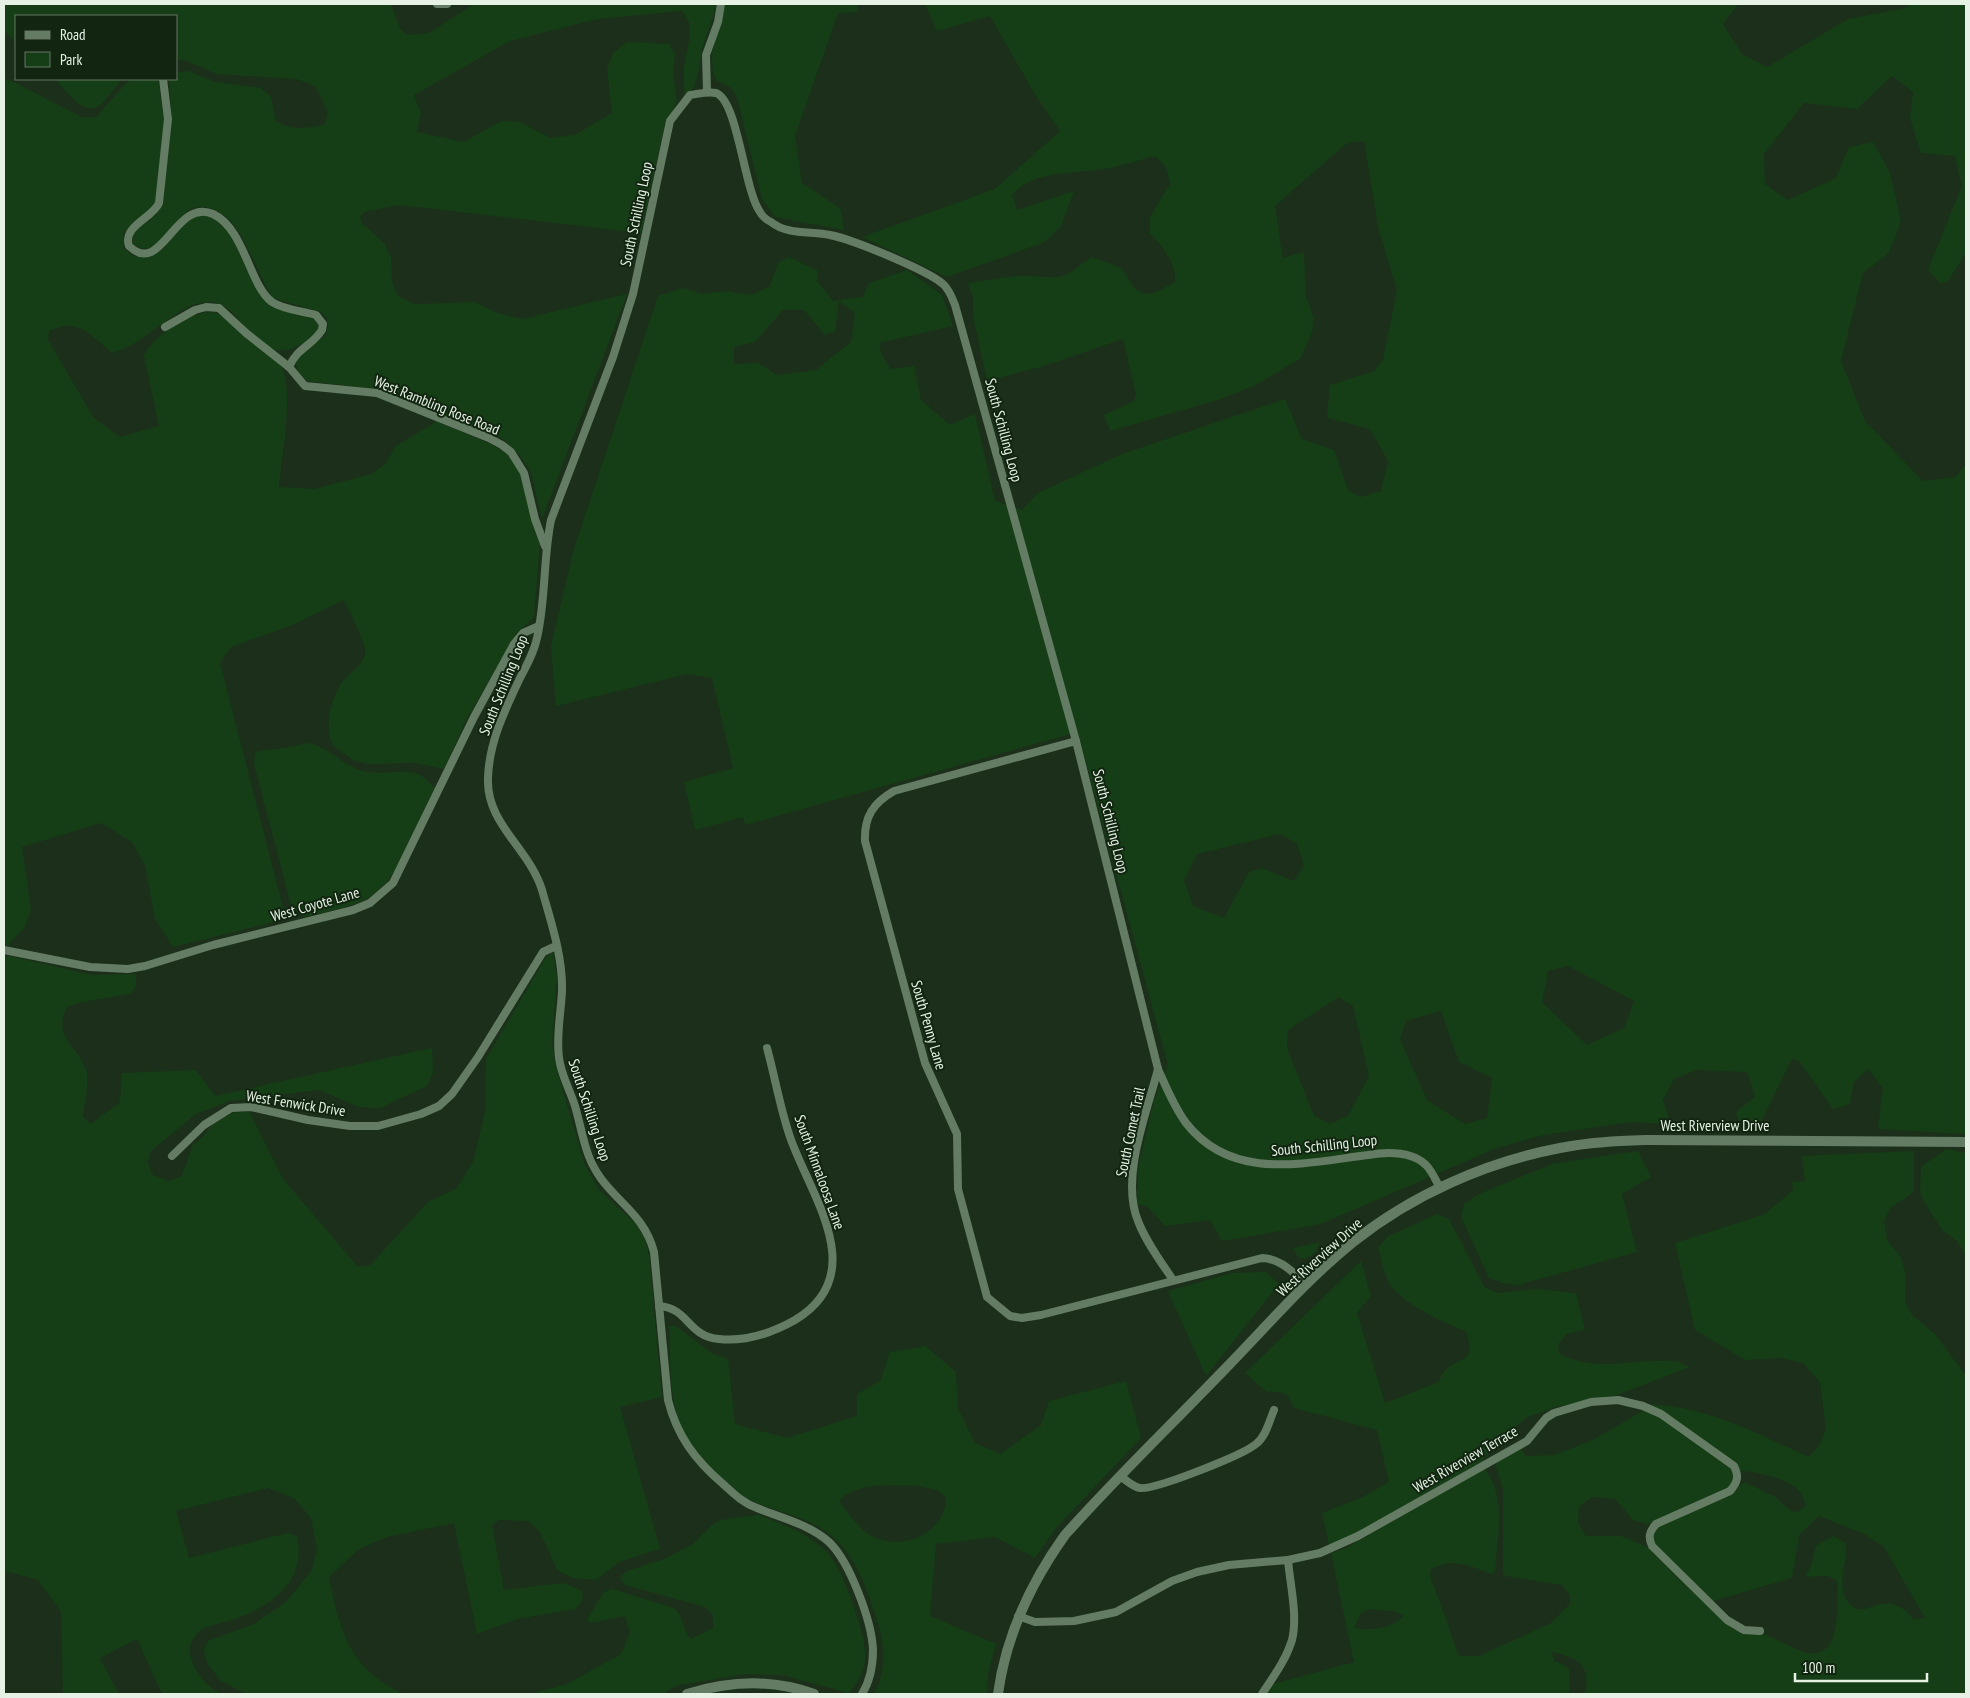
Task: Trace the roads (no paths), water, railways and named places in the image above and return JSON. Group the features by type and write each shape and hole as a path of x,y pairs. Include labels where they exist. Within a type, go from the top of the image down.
{"street":[{"path":"437,4 446,4"},
{"path":"707,92 706,55 718,22 722,4"},
{"path":"163,80 168,119 160,202 153,214 130,232 128,237 129,246 138,252 150,251 164,243 189,214 196,211 206,211 216,216 226,224 236,237 264,292 272,301 320,318 322,330 318,337 294,356 289,367"},
{"name":"South Schilling Loop","path":"862,1694 872,1669 873,1651 870,1632 852,1577 843,1560 829,1542 798,1523 741,1500 692,1453 681,1438 668,1400 654,1252 651,1239 639,1218 608,1190 591,1164 575,1105 559,1061 557,1046 562,975 539,882 525,856 494,814 489,798 488,778 491,751 501,717 533,652 539,626 545,548 558,495 612,357 633,294 670,121 690,95 707,92 716,93 724,99 736,130 751,194 760,213 773,224 784,229 828,234 850,240 916,268 943,284 950,293 1076,741 1158,1069 1173,1102 1186,1123 1208,1143 1235,1158 1271,1166 1378,1153 1402,1154 1426,1166 1440,1188"},
{"name":"West Rambling Rose Road","path":"165,327 195,310 206,307 219,308 246,333 289,367 305,386 377,393 502,445 519,462 524,473 535,519 545,548"},
{"name":"West Coyote Lane","path":"4,950 90,967 128,969 353,910 370,903 383,894 401,869 474,717 514,644 523,633 539,626"},
{"name":"South Penny Lane","path":"1076,741 894,791 879,800 868,815 864,828 865,841 924,1063 957,1134 958,1189 987,1297 1003,1312 1022,1318 1041,1316 1262,1258 1276,1260 1284,1264 1307,1285"},
{"name":"West Fenwick Drive","path":"172,1156 204,1125 231,1108 251,1107 308,1120 350,1126 378,1126 421,1114 439,1106 452,1094 478,1057 543,952 556,946"},
{"name":"South Minnaloosa Lane","path":"659,1306 672,1307 699,1334 718,1339 740,1339 763,1335 782,1328 814,1305 827,1287 833,1268 832,1248 821,1208 790,1136 767,1048"},
{"name":"South Comet Trail","path":"1158,1069 1134,1166 1132,1205 1138,1222 1173,1280"},
{"name":"West Riverview Drive","path":"998,1694 1001,1671 1018,1616 1042,1570 1065,1535 1120,1476 1307,1285 1360,1237 1393,1213 1440,1188 1486,1168 1530,1154 1600,1142 1646,1140 1966,1142"},
{"name":"West Riverview Terrace","path":"1018,1616 1035,1622 1054,1623 1082,1619 1122,1610 1172,1581 1197,1572 1229,1565 1288,1560 1320,1553 1358,1536 1526,1441 1546,1418 1554,1413 1591,1402 1618,1400 1643,1406 1661,1414 1734,1466 1738,1474 1737,1484 1730,1491 1656,1524 1650,1530 1649,1538 1652,1546 1679,1575 1704,1596 1726,1620 1744,1630 1760,1631"},
{"path":"1120,1476 1134,1486 1148,1488 1202,1469 1255,1445 1264,1435 1274,1410"},
{"path":"1262,1694 1285,1658 1292,1639 1293,1617 1288,1560"},
{"path":"687,1694 708,1687 739,1682 783,1685 814,1694"}]}
